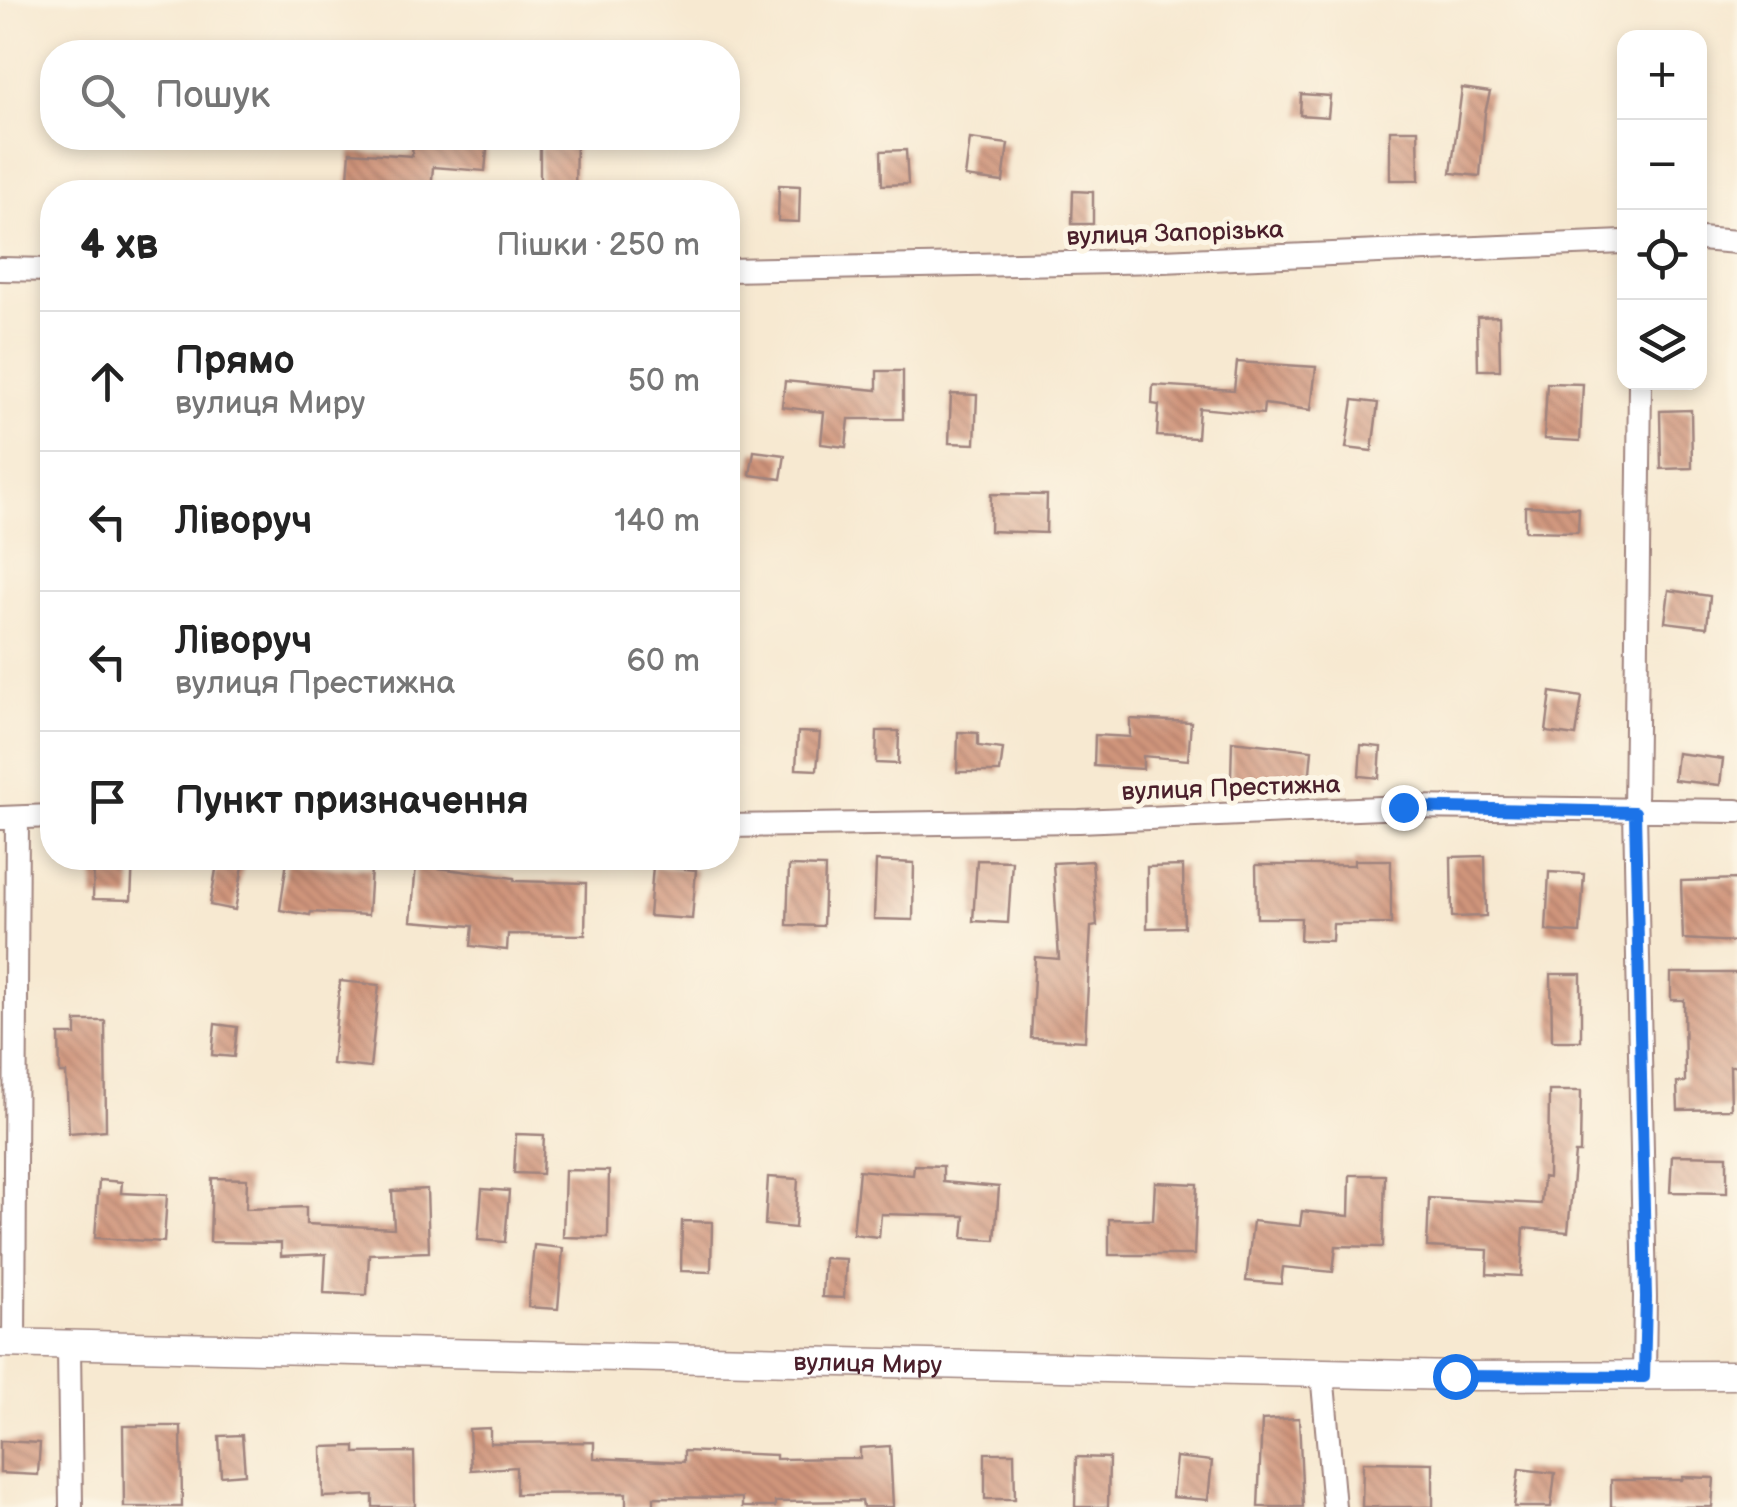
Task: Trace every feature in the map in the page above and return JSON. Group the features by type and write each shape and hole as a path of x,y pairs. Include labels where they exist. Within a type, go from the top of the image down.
{"street":[{"path":"1707,239 1737,242"},
{"name":"вулиця Запорізька","path":"740,270 1162,261 1617,242"},
{"path":"0,269 40,270"},
{"path":"1640,390 1635,812 1646,1298 1644,1377"},
{"name":"вулиця Престижна","path":"740,826 1080,820 1403,807 1737,811"},
{"path":"7,1344 8,818 40,817"},
{"name":"вулиця Миру","path":"7,1344 1322,1372 1737,1375"},
{"path":"69,1346 71,1507"},
{"path":"1322,1372 1334,1507"}],"building":[{"path":"1462,88 1490,92 1480,176 1451,173"},
{"path":"1301,94 1330,96 1328,117 1300,115"},
{"path":"1390,130 1418,130 1419,180 1390,180"},
{"path":"970,139 1008,144 1003,182 965,177"},
{"path":"412,150 487,150 485,171 433,167 432,180 348,180 350,152 412,156"},
{"path":"540,150 576,150 575,180 540,180"},
{"path":"906,150 908,184 882,185 881,151"},
{"path":"779,185 800,186 799,222 778,221"},
{"path":"1073,191 1093,192 1093,224 1072,224"},
{"path":"1499,316 1500,370 1478,370 1477,317"},
{"path":"1237,362 1316,367 1311,410 1264,404 1263,414 1199,408 1197,438 1157,436 1159,405 1152,404 1153,385 1234,390"},
{"path":"877,371 903,371 903,419 849,419 846,447 821,444 824,412 782,407 785,381 877,390"},
{"path":"1547,383 1583,384 1580,441 1544,439"},
{"path":"951,394 977,395 975,444 949,443"},
{"path":"1353,400 1378,403 1372,451 1346,448"},
{"path":"1691,410 1692,468 1661,469 1660,411"},
{"path":"754,451 785,455 781,479 750,475"},
{"path":"991,494 1047,495 1046,533 990,531"},
{"path":"1525,506 1579,508 1578,532 1525,531"},
{"path":"1669,590 1710,596 1707,627 1665,622"},
{"path":"1551,692 1582,697 1576,736 1546,732"},
{"path":"1130,719 1191,722 1188,760 1143,756 1143,769 1094,766 1095,735 1130,737"},
{"path":"877,731 899,731 898,764 876,763"},
{"path":"798,732 820,733 817,770 796,769"},
{"path":"958,732 978,733 978,746 1003,749 1000,772 957,772"},
{"path":"1232,741 1312,750 1309,783 1231,778"},
{"path":"1361,745 1381,747 1379,778 1359,776"},
{"path":"1677,753 1723,759 1720,785 1674,780"},
{"path":"1485,856 1486,916 1452,917 1451,857"},
{"path":"977,860 1012,861 1008,923 973,921"},
{"path":"1354,860 1391,860 1391,924 1333,924 1332,941 1300,940 1301,918 1257,918 1256,865 1354,865"},
{"path":"876,861 914,863 913,920 874,919"},
{"path":"1092,861 1097,926 1091,927 1085,1041 1031,1038 1035,957 1059,959 1053,863"},
{"path":"789,866 825,867 823,926 787,925"},
{"path":"1183,866 1184,927 1147,928 1147,867"},
{"path":"94,870 132,870 131,900 93,899"},
{"path":"216,870 242,870 235,910 210,905"},
{"path":"286,870 371,870 368,915 310,915 280,910"},
{"path":"416,870 454,870 514,881 586,883 585,935 508,934 507,950 471,946 473,926 411,921"},
{"path":"653,870 696,870 692,919 649,916"},
{"path":"1549,872 1584,874 1580,933 1546,931"},
{"path":"1737,879 1737,942 1683,939 1681,881"},
{"path":"1671,973 1737,973 1737,1066 1730,1066 1731,1109 1678,1110 1677,1083 1685,1082 1684,1000 1671,1000"},
{"path":"1551,974 1581,974 1581,1041 1552,1041"},
{"path":"340,981 379,985 370,1068 332,1064"},
{"path":"76,1021 105,1021 106,1130 69,1133 66,1073 60,1073 59,1035 76,1035"},
{"path":"215,1024 237,1027 234,1057 212,1055"},
{"path":"1549,1091 1581,1091 1580,1153 1575,1153 1568,1232 1524,1228 1521,1276 1487,1274 1488,1250 1427,1247 1429,1198 1541,1204 1543,1177 1548,1178"},
{"path":"516,1134 544,1135 542,1174 514,1173"},
{"path":"1672,1155 1727,1156 1727,1193 1670,1192"},
{"path":"914,1165 943,1166 943,1182 999,1187 995,1240 963,1238 965,1216 881,1214 879,1237 853,1234 859,1170 913,1175"},
{"path":"565,1170 609,1171 608,1238 563,1237"},
{"path":"1350,1175 1385,1175 1383,1247 1336,1246 1333,1272 1283,1267 1281,1284 1246,1281 1253,1221 1300,1226 1302,1211 1349,1216"},
{"path":"768,1177 798,1179 795,1228 765,1225"},
{"path":"212,1178 247,1179 246,1209 306,1207 306,1224 394,1228 392,1191 427,1189 429,1252 369,1254 367,1295 324,1293 326,1254 281,1256 281,1243 210,1242"},
{"path":"99,1180 122,1182 121,1193 167,1195 164,1242 95,1238"},
{"path":"1155,1182 1197,1184 1194,1255 1109,1255 1109,1219 1153,1220"},
{"path":"482,1189 509,1191 505,1242 478,1240"},
{"path":"682,1221 712,1222 711,1272 681,1271"},
{"path":"534,1245 563,1248 558,1309 528,1307"},
{"path":"824,1258 846,1259 844,1298 822,1297"},
{"path":"1299,1418 1303,1507 1258,1507 1262,1420"},
{"path":"123,1426 181,1426 182,1507 124,1507"},
{"path":"490,1428 490,1443 594,1442 594,1458 684,1462 684,1451 776,1455 776,1459 860,1458 860,1448 890,1446 893,1507 863,1507 862,1501 775,1502 775,1507 742,1507 742,1498 654,1497 654,1507 626,1507 626,1493 516,1494 516,1467 471,1470 469,1429"},
{"path":"242,1435 245,1474 221,1476 219,1436"},
{"path":"0,1441 40,1443 38,1475 0,1473"},
{"path":"355,1446 355,1453 414,1452 415,1507 373,1507 373,1495 323,1497 322,1447"},
{"path":"985,1453 1014,1453 1015,1499 985,1499"},
{"path":"1076,1457 1109,1458 1108,1507 1075,1507"},
{"path":"1176,1457 1212,1461 1208,1500 1172,1497"},
{"path":"1363,1462 1433,1463 1433,1507 1362,1507"},
{"path":"1519,1469 1555,1473 1551,1507 1514,1507"},
{"path":"1714,1478 1712,1507 1611,1507 1611,1480"}],"route":[{"path":"1403,807 1635,812 1646,1298 1644,1377 1455,1376"}]}
